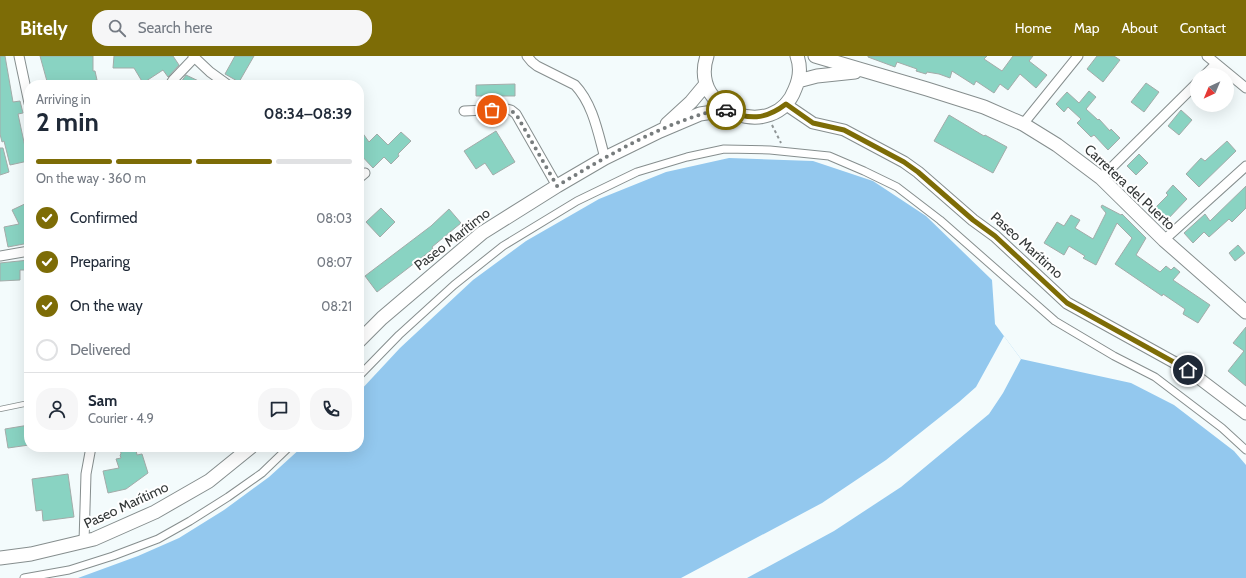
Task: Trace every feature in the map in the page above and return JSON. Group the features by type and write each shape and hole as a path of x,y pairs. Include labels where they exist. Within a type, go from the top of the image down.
{"main road":[{"path":"706,56 704,72 706,84 717,103 726,110 739,116 754,118 768,115 777,111 786,104 794,94 800,70 797,56"},
{"name":"Carretera del Puerto","path":"815,56 984,107 1023,124 1058,145 1101,178 1164,240 1246,312"},
{"name":"Carretera del Puerto","path":"798,81 816,76 838,73 865,72"},
{"name":"Paseo Marítimo","path":"660,131 691,102 706,84"},
{"name":"Paseo Marítimo","path":"364,336 382,318 482,233 557,186 605,158 660,131 700,114 726,110"},
{"name":"Paseo Marítimo","path":"0,558 31,554 94,539 155,512 209,481 245,452"}],"street":[{"path":"19,56 24,80"},
{"path":"527,56 537,66 575,85 580,90 592,112 605,158"},
{"path":"1023,124 1078,56"},
{"path":"1207,56 1246,88"},
{"path":"173,80 194,57 221,80"},
{"path":"1212,68 1216,64"},
{"path":"1101,178 1190,90"},
{"name":"Paseo Marítimo","path":"786,104 813,123 844,130 904,162 918,172 973,220 995,236 1067,303 1188,370 1246,414"},
{"path":"464,111 507,109 516,114 557,186"},
{"path":"364,371 399,335 454,285 503,246 577,200 637,172 687,157 724,149 785,151 829,156 897,187 940,220 1055,322 1114,356 1155,377 1222,428 1246,450"},
{"path":"1164,240 1246,166"},
{"path":"0,256 24,252"},
{"path":"84,542 86,474 90,452"},
{"path":"24,578 69,570 113,556 158,539 228,497 262,473 284,452"}],"lane":[{"path":"0,409 24,404"}],"path":[{"path":"768,115 785,151"}],"water":[{"path":"729,158 813,161 873,181 926,216 992,280 995,324 1021,359 1131,383 1174,405 1234,451 1246,465 1246,578 78,578 138,556 179,538 224,510 269,477 296,452 364,452 364,387 400,348 473,280 526,241 599,199 666,172"}],"pier":[{"path":"1004,336 1021,359 1003,393 989,414 901,487 834,531 747,578 681,578 822,503 886,460 976,387"}],"building":[{"path":"0,56 5,56 13,102 20,101 23,113 18,114 24,142 24,162 10,165 4,141 2,142 0,134"},
{"path":"40,56 93,56 93,71 95,71 97,80 47,80"},
{"path":"114,56 173,56 179,65 168,77 163,70 148,80 141,80 134,68 113,68"},
{"path":"235,56 254,56 240,80 236,80 225,74"},
{"path":"868,56 987,56 984,59 1002,71 1013,56 1033,56 1029,61 1047,75 1036,88 1020,74 1008,90 1000,84 994,93 976,81 974,85 952,71 950,78 927,72 926,74 897,62 895,67"},
{"path":"1097,56 1114,56 1120,60 1103,82 1087,69"},
{"path":"186,75 196,80 182,80"},
{"path":"1146,83 1159,92 1144,112 1131,102"},
{"path":"515,84 515,96 476,96 476,85"},
{"path":"1089,91 1096,97 1086,109 1120,138 1108,150 1094,135 1091,137 1077,123 1081,119 1068,107 1064,112 1056,104 1067,92 1079,103"},
{"path":"1181,110 1192,120 1179,135 1168,126"},
{"path":"949,115 984,136 985,135 1007,147 993,173 934,141"},
{"path":"496,131 515,162 493,175 485,163 476,169 464,151"},
{"path":"401,132 411,141 398,154 399,156 391,164 384,157 373,168 364,158 364,135 369,142 377,134 388,145"},
{"path":"1227,141 1236,151 1199,187 1186,174 1201,158 1205,161"},
{"path":"0,148 3,148 9,172 0,175"},
{"path":"1139,154 1148,163 1136,175 1127,166"},
{"path":"1173,185 1187,199 1166,221 1154,209 1168,195 1166,193"},
{"path":"1246,186 1246,208 1232,222 1229,219 1209,237 1204,232 1193,243 1184,233 1205,214 1210,221"},
{"path":"24,204 24,244 8,247 4,227 19,224 12,210"},
{"path":"1102,205 1121,215 1122,214 1146,238 1136,255 1160,272 1166,266 1171,270 1174,267 1180,272 1173,280 1210,305 1198,323 1183,314 1185,309 1163,294 1162,296 1115,264 1132,238 1117,223 1096,265 1083,258 1085,256 1069,246 1064,255 1044,243 1057,222 1064,226 1071,215 1080,220 1075,228 1093,239 1106,213 1101,207"},
{"path":"381,208 395,222 380,237 366,222"},
{"path":"449,209 461,223 432,247 433,249 377,292 365,276 431,226"},
{"path":"1238,245 1245,253 1235,261 1229,253"},
{"path":"24,261 24,270 20,270 20,280 0,281 0,263"},
{"path":"1246,327 1246,386 1228,371 1244,351 1233,343"},
{"path":"24,426 24,446 8,448 5,429"},
{"path":"121,452 136,452 137,455 142,454 148,473 126,489 108,493 103,471 119,468 116,459 121,458"},
{"path":"68,474 74,517 43,521 42,510 36,511 32,479"}],"way so far":[{"path":"492,110 507,109 516,114 557,186 605,158 660,131 700,114 726,110"}],"route":[{"path":"726,110 739,116 754,118 768,115 777,111 786,104 813,123 844,130 904,162 918,172 973,220 995,236 1067,303 1188,370"}]}
